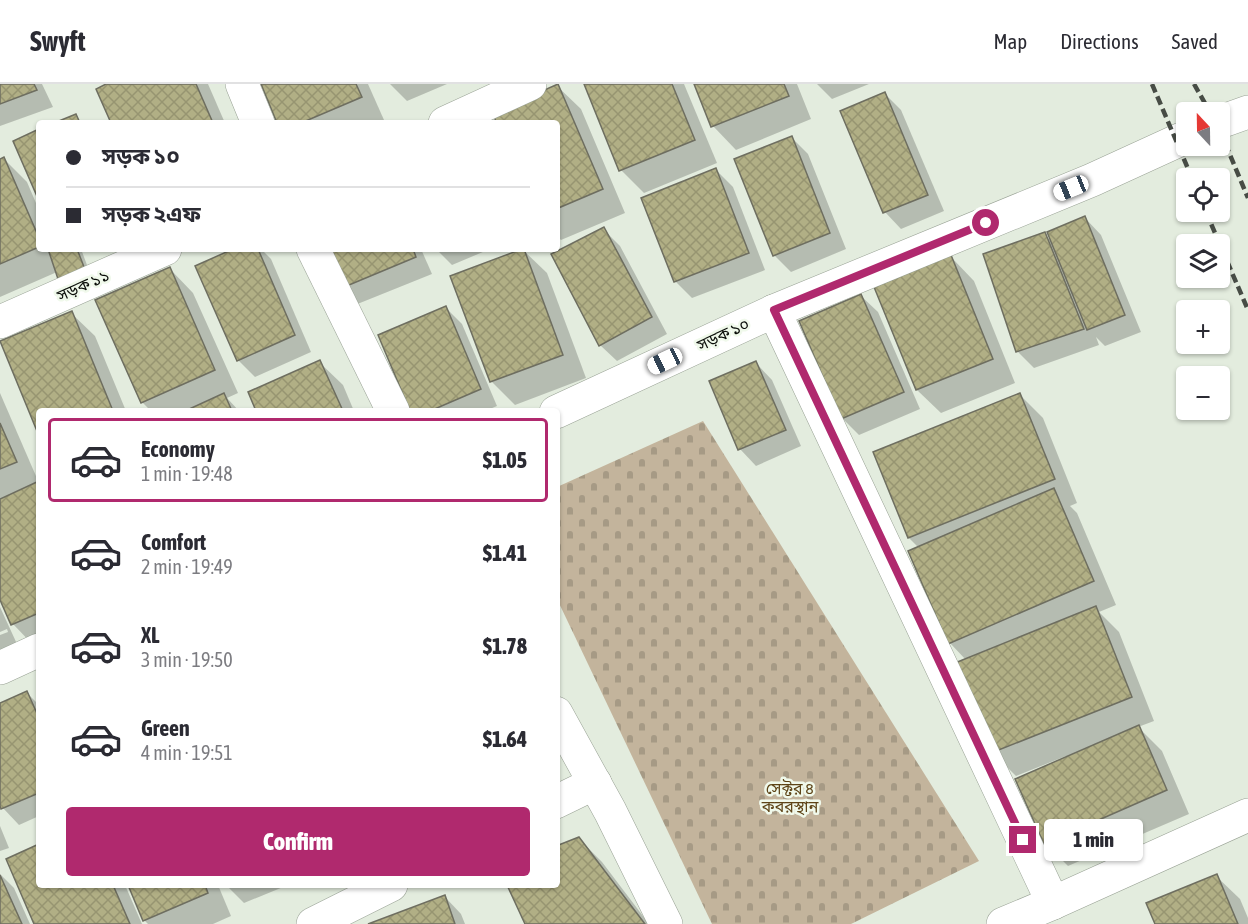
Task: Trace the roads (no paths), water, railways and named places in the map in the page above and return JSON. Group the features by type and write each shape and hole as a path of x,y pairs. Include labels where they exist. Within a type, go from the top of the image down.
{"street":[{"path":"242,84 257,120"},
{"path":"452,120 530,84"},
{"path":"1230,118 1248,112"},
{"name":"সড়ক ১০","path":"560,409 774,310 1092,180 1176,142"},
{"name":"সড়ক ১১","path":"0,322 158,252"},
{"path":"314,252 392,408"},
{"path":"774,310 1053,903"},
{"path":"0,668 36,651"},
{"path":"560,720 610,811 666,924"},
{"path":"560,800 595,783"},
{"path":"1003,924 1248,815"},
{"path":"313,924 385,888"}],"railway":[{"path":"1152,84 1188,168"},
{"path":"1194,84 1204,102"},
{"path":"1230,155 1248,198"},
{"path":"1210,222 1248,310"}],"park label":[{"name":"সেক্টর ৪ কবরস্থান","path":"790,797"}]}
